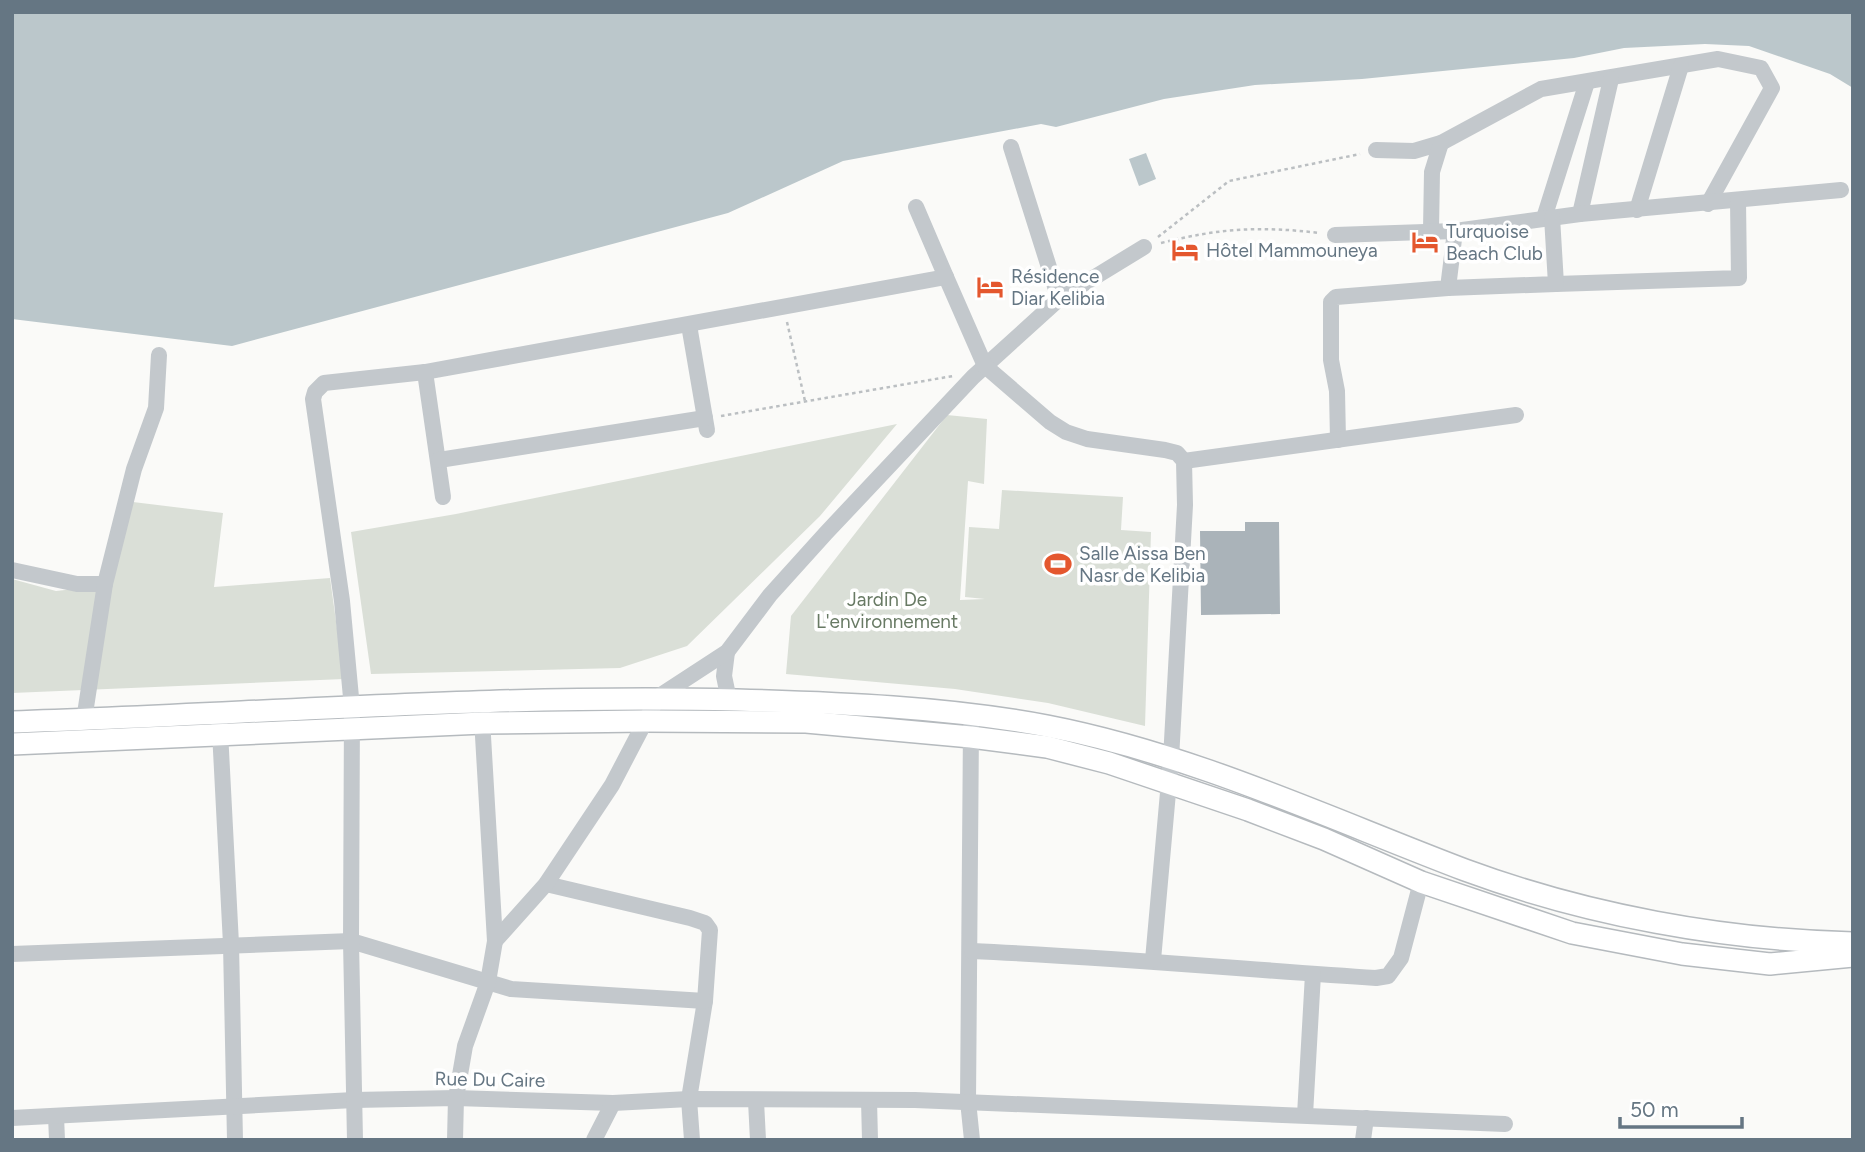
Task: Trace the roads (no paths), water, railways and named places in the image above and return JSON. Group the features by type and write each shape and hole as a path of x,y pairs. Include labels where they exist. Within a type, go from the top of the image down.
{"main road":[{"path":"12,744 351,730 482,712 658,698 812,702 971,714 1050,727 1171,759 1270,793 1509,884 1626,915 1776,939 1853,943"},
{"path":"12,722 352,708 645,721 806,722 971,737 1047,747 1169,783 1324,839 1421,882 1572,933 1682,954 1770,964 1853,956"}],"street":[{"path":"1376,150 1414,151 1441,144 1541,89 1718,59 1761,68 1772,88 1708,204"},
{"path":"1637,210 1681,66"},
{"path":"1580,214 1611,79"},
{"path":"1556,284 1548,218 1587,82"},
{"path":"1431,230 1432,172 1441,144"},
{"path":"1011,147 1059,299"},
{"path":"1335,235 1455,231 1580,214 1842,190"},
{"path":"1338,439 1337,391 1331,360 1331,302 1336,297 1448,288 1739,278 1738,200"},
{"path":"916,207 946,278 979,372 1066,432 1087,439 1165,450 1177,453 1184,461 1185,505 1171,759 1153,960"},
{"path":"1448,288 1455,231"},
{"path":"495,941 546,884 612,785 658,698 727,652 770,596 818,542 979,372 1059,299 1144,247"},
{"path":"355,1140 351,942 352,708 331,521 316,423 315,392 324,383 425,372 946,278"},
{"path":"439,460 706,424 689,325"},
{"path":"84,720 105,584 137,460 156,408 159,355"},
{"path":"425,372 443,496"},
{"path":"1184,461 1516,415"},
{"path":"12,570 76,584 105,584"},
{"path":"727,652 724,676 729,700"},
{"path":"219,712 236,1104 235,1140"},
{"path":"455,1140 456,1098 465,1046 488,982 495,941 482,712"},
{"path":"971,714 972,951 968,1101 972,1140"},
{"path":"972,951 1153,960 1233,970 1376,978 1388,976 1401,958 1421,882"},
{"path":"546,884 705,923 710,930 705,1001 689,1100 692,1140"},
{"path":"12,954 230,944 351,942 532,992 705,1001"},
{"path":"1306,1115 1313,974"},
{"name":"Rue Du Caire","path":"12,1118 236,1104 456,1098 613,1103 689,1100 968,1101 1505,1124"},
{"path":"869,1100 870,1140"},
{"path":"756,1101 758,1140"},
{"path":"594,1140 613,1103"},
{"path":"56,1116 57,1140"},
{"path":"1363,1140 1366,1118"}],"place":[{"name":"Turquoise Beach Club","path":"1425,242"},
{"name":"Hôtel Mammouneya","path":"1185,250"},
{"name":"Résidence Diar Kelibia","path":"990,287"},
{"name":"Salle Aissa Ben Nasr de Kelibia","path":"1058,564"}],"park label":[{"name":"Jardin De L'environnement","path":"887,610"}]}
